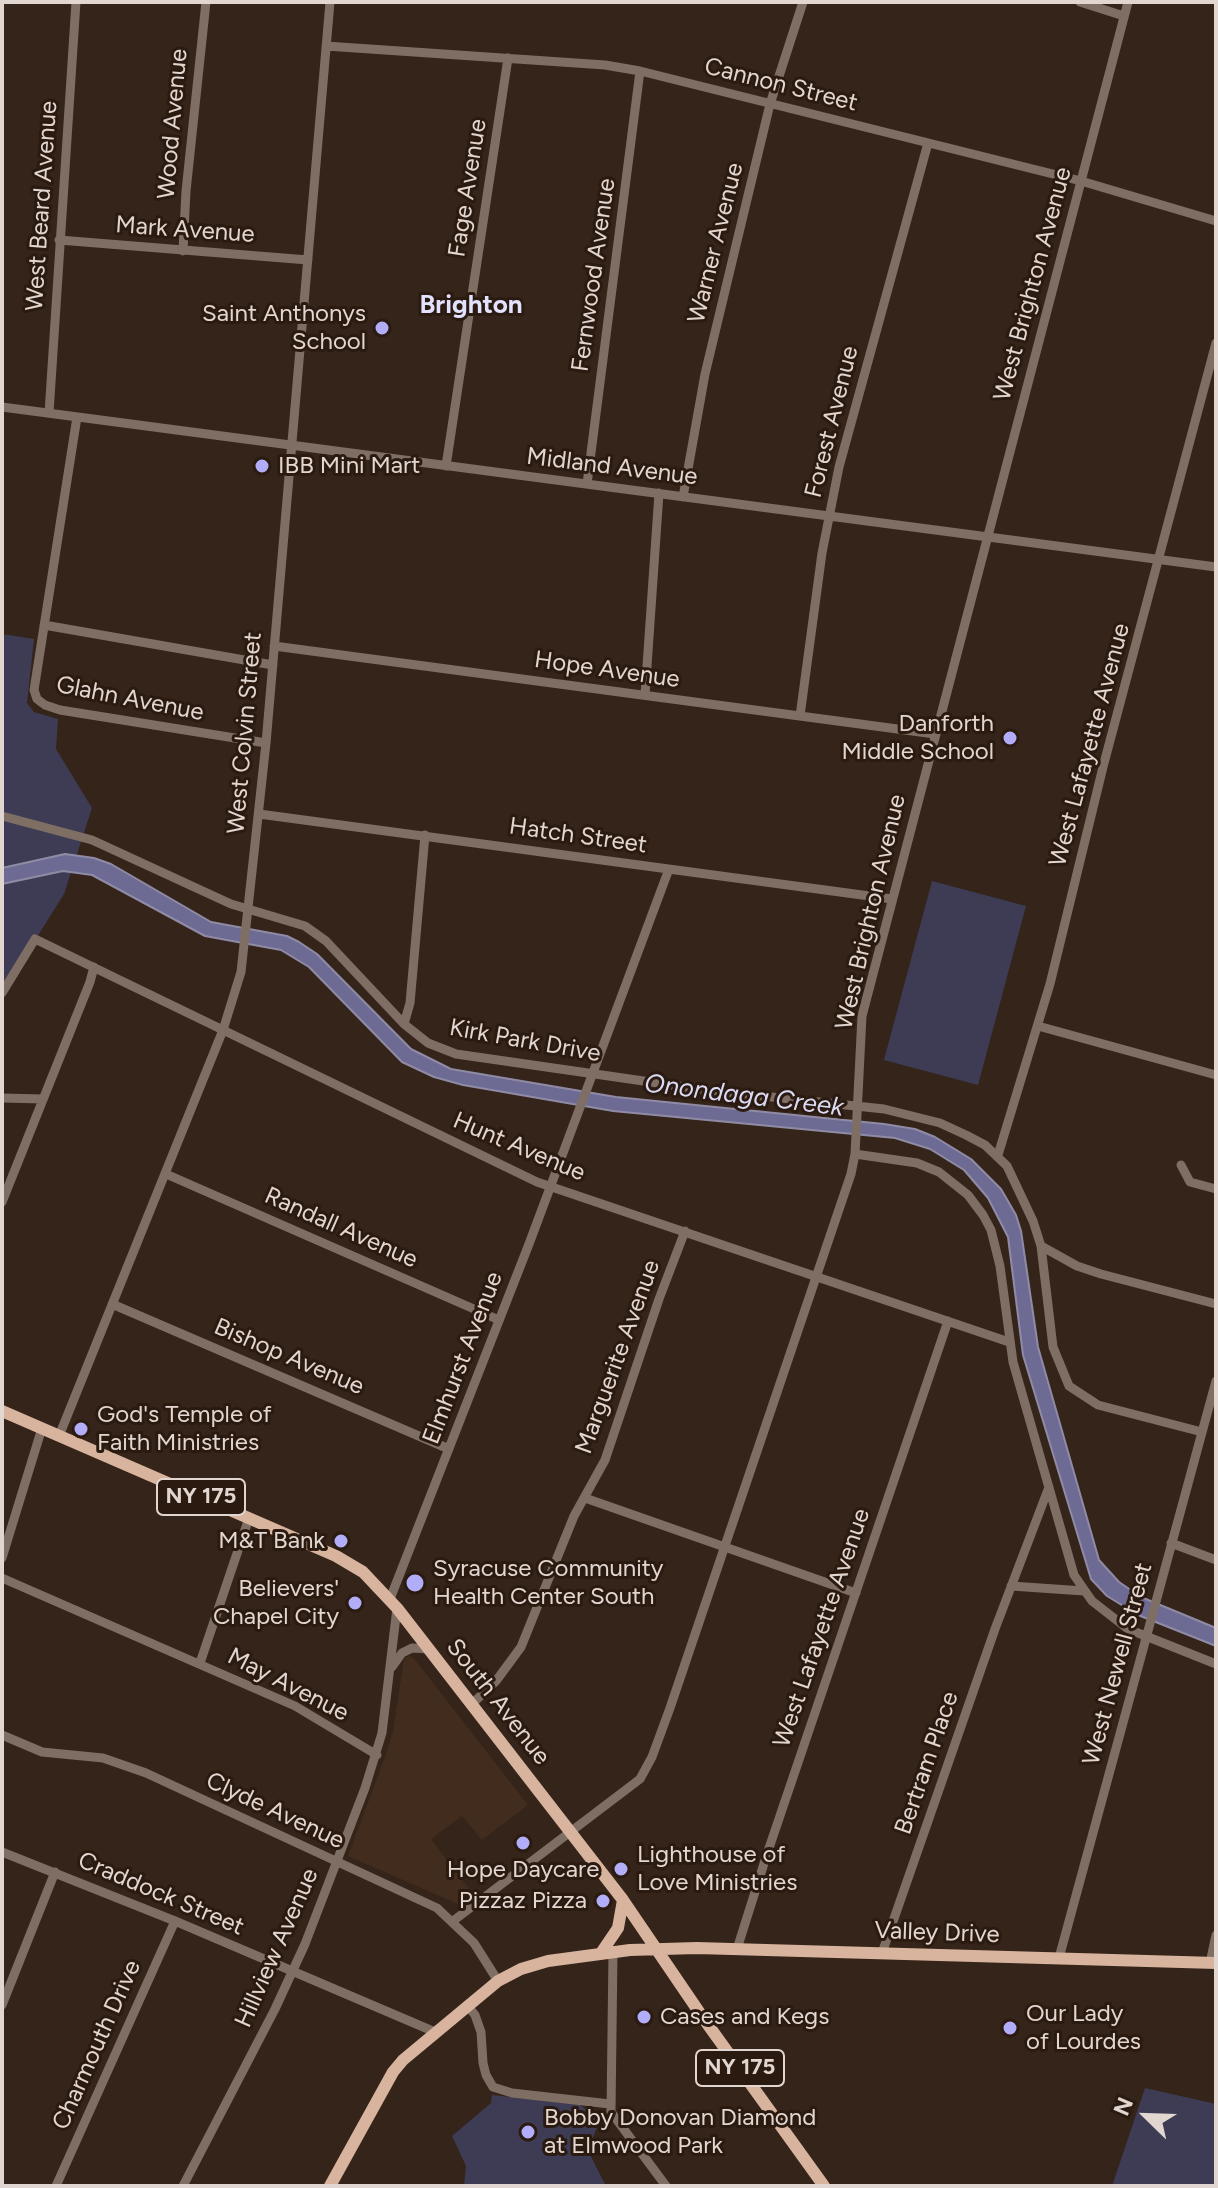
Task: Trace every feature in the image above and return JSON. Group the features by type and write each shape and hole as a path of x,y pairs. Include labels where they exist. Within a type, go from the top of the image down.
{"main road":[{"name":"South Avenue","path":"2,1411 348,1562 363,1572 429,1649 623,1900 818,2182"},
{"path":"607,1952 618,1928 623,1900"},
{"name":"Valley Drive","path":"330,2186 393,2072 435,2032 498,1981 521,1969 548,1961 657,1948 1213,1963"}],"street":[{"name":"West Beard Avenue","path":"49,413 76,2"},
{"name":"Wood Avenue","path":"183,251 186,191 206,2"},
{"name":"West Colvin Street","path":"59,1436 223,1030 241,972 266,743 330,2"},
{"name":"Warner Avenue","path":"683,497 705,374 770,104 803,2"},
{"path":"1080,2 1124,16"},
{"name":"West Brighton Avenue","path":"453,1921 572,1832 644,1773 670,1708 851,1174 855,1154 862,1016 1128,2"},
{"name":"Cannon Street","path":"326,46 605,65 640,71 1081,181 1216,221"},
{"name":"Fage Avenue","path":"446,466 508,58"},
{"name":"Fernwood Avenue","path":"587,484 640,71"},
{"name":"Forest Avenue","path":"800,716 839,467 928,143"},
{"name":"Mark Avenue","path":"59,240 308,260"},
{"name":"West Lafayette Avenue","path":"998,1155 1038,1026 1216,343"},
{"name":"Midland Avenue","path":"2,407 1216,567"},
{"path":"77,417 44,625 273,665"},
{"path":"645,695 659,493"},
{"name":"Glahn Avenue","path":"44,625 34,690 37,699 45,705 266,743"},
{"name":"Hope Avenue","path":"274,646 935,734"},
{"name":"Hatch Street","path":"259,814 892,899"},
{"name":"Kirk Park Drive","path":"2,816 92,840 190,887 247,909 287,918 313,931 404,1024 428,1043 456,1054 857,1110 884,1109 940,1123 975,1140 998,1155 1007,1166 1033,1221 1041,1246 1053,1347 1069,1386 1098,1405 1202,1432"},
{"path":"404,1024 410,1003 425,835"},
{"path":"593,1074 669,869"},
{"name":"Hunt Avenue","path":"2,993 35,939 509,1169 550,1186 1009,1342"},
{"path":"2,1202 94,967"},
{"path":"1038,1026 1216,1075"},
{"name":"Elmhurst Avenue","path":"393,1604 593,1074"},
{"path":"2,1098 43,1099"},
{"path":"855,1154 917,1163 939,1172 968,1195 983,1215 996,1246 1009,1342 1074,1575 1084,1591 1111,1618 1145,1636 1216,1664"},
{"path":"1181,1165 1190,1182 1216,1189"},
{"name":"Randall Avenue","path":"166,1174 499,1320"},
{"name":"Marguerite Avenue","path":"472,1704 496,1681 521,1647 574,1516 605,1460 685,1231"},
{"path":"1041,1246 1077,1266 1101,1274 1216,1304"},
{"name":"Bishop Avenue","path":"112,1304 449,1449"},
{"name":"West Lafayette Avenue","path":"737,1949 948,1321"},
{"name":"West Newell Street","path":"1059,1958 1155,1597 1202,1432 1213,1405 1216,1381"},
{"path":"2,1558 42,1428"},
{"name":"Bertram Place","path":"882,1953 1049,1487"},
{"path":"585,1498 856,1593"},
{"path":"200,1663 249,1518"},
{"path":"1171,1543 1216,1560"},
{"name":"May Avenue","path":"2,1578 295,1706 377,1755"},
{"path":"1011,1586 1084,1591"},
{"name":"Hillview Avenue","path":"183,2186 292,1971 377,1755 390,1669 393,1604"},
{"path":"390,1669 402,1653 412,1648 429,1649"},
{"name":"Clyde Avenue","path":"2,1735 51,1755 103,1758 124,1765 437,1908 474,1943 498,1981"},
{"name":"Craddock Street","path":"2,1852 175,1921 435,2032"},
{"path":"2,2005 55,1872"},
{"name":"Charmouth Drive","path":"56,2186 175,1921"},
{"path":"1213,1963 1216,1935"},
{"path":"607,1952 610,2104 614,2117 666,2186"},
{"path":"467,2005 475,2015 481,2032 483,2063 493,2087 512,2093 610,2104"}],"shaded area":[{"path":"2,634 34,639 27,703 34,712 58,719 56,749 92,808 64,894 2,993"},
{"path":"65,854 111,864 211,922 287,936 299,942 317,954 411,1049 451,1069 616,1097 915,1129 971,1159 1001,1189 1016,1215 1038,1347 1099,1560 1119,1582 1141,1597 1216,1628 1216,1646 1138,1615 1107,1596 1091,1579 1023,1355 1008,1237 988,1198 964,1170 930,1149 895,1138 613,1111 463,1085 434,1077 402,1062 309,967 281,950 205,936 92,875 63,871 2,884 2,868"},
{"path":"932,881 1026,906 978,1085 884,1060"},
{"path":"413,1657 528,1805 482,1840 462,1816 431,1839 473,1894 460,1905 348,1856 393,1731 404,1659"},
{"path":"1145,2088 1216,2104 1216,2186 1112,2186"},
{"path":"492,2095 580,2105 600,2119 588,2151 606,2186 464,2186 466,2166 452,2136 491,2103"}],"place":[{"name":"Saint Anthonys School","path":"382,328"},
{"name":"IBB Mini Mart","path":"262,466"},
{"name":"Danforth Middle School","path":"1010,738"},
{"name":"God's Temple of Faith Ministries","path":"81,1429"},
{"name":"M&T Bank","path":"341,1541"},
{"name":"Syracuse Community Health Center South","path":"415,1583"},
{"name":"Believers' Chapel City","path":"355,1603"},
{"name":"Hope Daycare","path":"523,1843"},
{"name":"Lighthouse of Love Ministries","path":"621,1869"},
{"name":"Pizzaz Pizza","path":"603,1901"},
{"name":"Cases and Kegs","path":"644,2017"},
{"name":"Our Lady of Lourdes","path":"1010,2028"},
{"name":"Bobby Donovan Diamond at Elmwood Park","path":"528,2132"}],"district":[{"name":"Brighton","path":"471,305"}],"water label":[{"name":"Onondaga Creek","path":"744,1096"}]}
